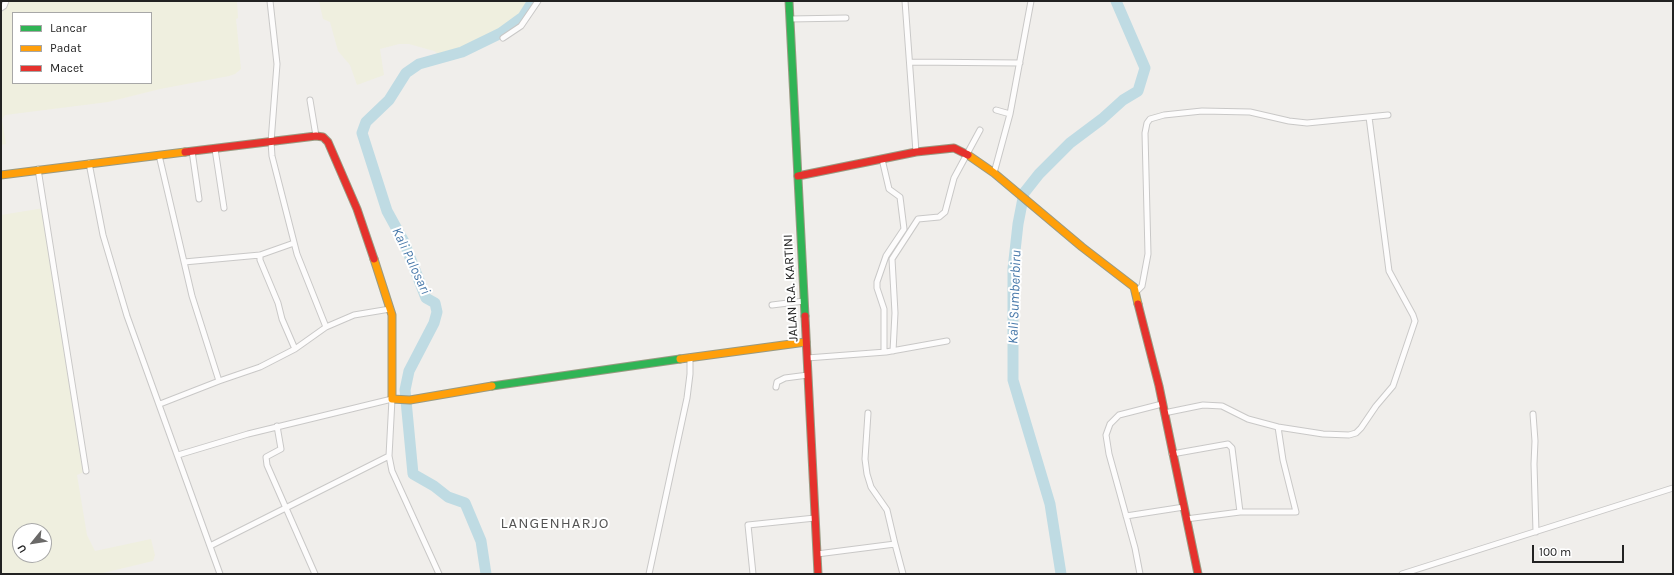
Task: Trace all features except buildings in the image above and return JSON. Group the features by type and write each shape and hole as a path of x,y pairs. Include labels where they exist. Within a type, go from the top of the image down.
{"street":[{"path":"1,8 4,6 6,1"},
{"path":"270,1 277,64 271,142 272,156 294,243 326,327"},
{"path":"503,38 521,26 538,1"},
{"name":"JALAN R.A. KARTINI","path":"789,1 818,574"},
{"path":"905,1 916,152"},
{"path":"994,173 1020,63 1031,1"},
{"path":"790,19 846,18"},
{"path":"910,62 1020,63"},
{"path":"310,100 316,136"},
{"path":"996,110 1008,113"},
{"path":"1136,292 1142,286 1148,254 1145,133 1147,123 1150,120 1164,115 1202,111 1250,112 1289,121 1307,123 1388,115"},
{"path":"1164,413 1203,406 1222,406 1248,420 1278,427 1323,434 1349,435 1356,433 1361,428 1394,384 1415,324 1413,315 1390,271 1369,118"},
{"path":"888,352 895,307 892,259 918,219 939,217 945,212 954,178 965,152 980,130"},
{"path":"1,175 38,169 316,136 323,137 331,149 357,209 390,309 393,321 392,399 389,456 392,471 439,574"},
{"path":"798,176 916,152 954,148 965,152 994,173 1134,287 1162,404 1198,574"},
{"path":"215,149 224,208"},
{"path":"192,151 199,199"},
{"path":"160,155 192,296 219,381"},
{"path":"882,159 889,189 900,197 904,229 886,256 877,288 884,309 888,352"},
{"path":"89,163 108,250 127,316 160,404 220,574"},
{"path":"38,169 86,471"},
{"path":"184,262 260,255 294,243"},
{"path":"260,255 260,260 295,349"},
{"path":"886,256 892,259"},
{"path":"772,305 804,301"},
{"path":"160,404 260,367 295,349 326,327 354,315 390,309"},
{"path":"807,358 888,352 947,341"},
{"path":"178,455 277,426 392,399 410,400 434,394 690,357 806,342"},
{"path":"649,574 687,398 690,374 690,357"},
{"path":"776,387 777,382 785,378 808,375"},
{"path":"1140,574 1106,441 1107,431 1110,424 1119,415 1162,404"},
{"path":"868,413 865,459 867,474 871,487 886,510 903,574"},
{"path":"1533,414 1535,441 1534,464 1536,532"},
{"path":"277,426 281,449 266,457 266,460 316,574"},
{"path":"1186,519 1240,512 1296,512 1283,460 1278,427"},
{"path":"1172,454 1228,444 1232,448 1240,512"},
{"path":"210,546 389,456"},
{"path":"1402,574 1673,488"},
{"path":"1126,516 1184,508"},
{"path":"753,574 748,525 815,518"},
{"path":"817,554 895,544"}],"green space":[{"path":"1,1 237,1 238,18 236,19 241,69 235,74 160,89 108,102 5,115 2,120 6,144 1,145"},
{"path":"319,1 533,1 523,17 501,33 462,52 439,59 437,53 434,51 409,44 399,44 380,49 384,75 357,85 350,65 338,51 330,22 323,19"},
{"path":"44,208 86,471 77,475 87,535 95,551 151,539 155,555 153,561 99,574 1,574 1,215"}],"waterway":[{"name":"Kali Pulosari","path":"486,574 481,541 465,503 448,497 434,486 413,474 405,390 409,371 434,323 437,312 435,303 426,298 404,242 387,211 362,133 366,122 389,100 406,73 419,64 462,52 501,33 523,17 533,1"},
{"name":"Kali Sumberbiru","path":"1061,574 1050,504 1013,380 1013,269 1018,224 1024,193 1039,174 1070,143 1102,119 1123,100 1138,91 1145,68 1116,1"}],"traffic: fast":[{"path":"789,1 805,316"},
{"path":"492,386 680,359"}],"traffic: slow":[{"path":"1,175 185,152"},
{"path":"968,155 994,173 1082,247 1134,287 1138,304"},
{"path":"374,259 392,315 392,399 410,400 492,386"},
{"path":"680,359 806,342"}],"traffic: jam":[{"path":"185,152 316,136 323,137 328,142 357,209 374,259"},
{"path":"798,176 916,152 954,148 968,155"},
{"path":"1138,304 1159,386 1198,574"},
{"path":"805,316 818,574"}],"district":[{"name":"LANGENHARJO","path":"555,524"}]}
